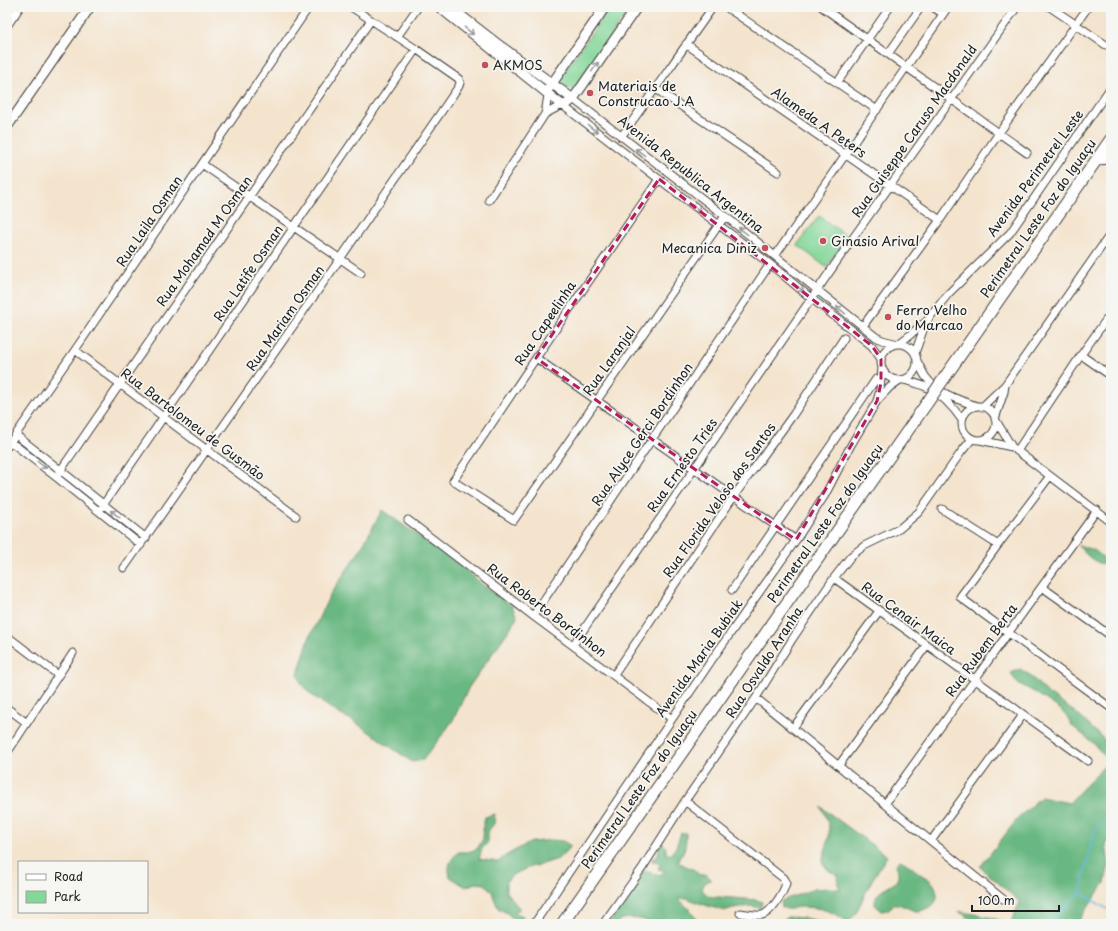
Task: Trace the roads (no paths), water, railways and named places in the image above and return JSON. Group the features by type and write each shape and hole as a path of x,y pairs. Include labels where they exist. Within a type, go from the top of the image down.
{"highway":[{"name":"Perimetral Leste Foz do Iguaçu","path":"562,924 1111,139"},
{"path":"1097,159 1111,158"}],"main road":[{"path":"7,127 90,7"},
{"name":"Avenida Republica Argentina","path":"439,7 562,105"},
{"name":"Avenida Republica Argentina","path":"450,7 573,99"},
{"path":"562,105 567,104 573,99 638,7"},
{"path":"548,95 548,90 600,9"}],"street":[{"path":"7,26 20,7"},
{"name":"Rua Laila Osman","path":"9,444 76,350 309,7"},
{"path":"351,7 416,49"},
{"path":"397,37 418,7"},
{"path":"621,137 713,7"},
{"path":"726,7 877,110"},
{"path":"822,7 1027,153"},
{"path":"837,82 890,7"},
{"path":"888,54 921,7"},
{"path":"933,7 943,14"},
{"path":"775,256 948,7"},
{"name":"Rua Guiseppe Caruso Macdonald","path":"812,299 890,185 1017,7"},
{"path":"1050,7 1106,45"},
{"path":"863,326 940,220 1088,7"},
{"path":"7,10 15,16"},
{"name":"Rua Mohamad M Osman","path":"56,477 371,20"},
{"name":"Alameda A Peters","path":"686,44 845,156 940,220"},
{"name":"Rua Mariam Osman","path":"124,568 459,86 459,80 416,49"},
{"name":"Rua Latife Osman","path":"99,511 416,49"},
{"name":"Avenida Perimetrel Leste","path":"898,344 926,322 948,294 1010,233 1111,87"},
{"path":"656,89 778,172"},
{"path":"489,200 545,114 548,95"},
{"name":"Avenida Republica Argentina","path":"573,99 725,216 863,326 882,340 898,344"},
{"path":"545,114 562,105"},
{"name":"Avenida Republica Argentina","path":"562,105 770,264 872,346 881,359"},
{"path":"202,164 361,273"},
{"name":"Rua Capeelinha","path":"514,520 453,482 659,179"},
{"name":"Rua Laranjal","path":"514,520 725,216"},
{"path":"1014,449 969,437 964,432 962,424 963,417 967,410 980,406 1005,385 1111,233"},
{"name":"Rua Alyce Gerci Bordinhon","path":"533,616 770,264"},
{"name":"Rua Ernesto Tries","path":"573,645 812,299"},
{"path":"1014,449 1111,313"},
{"name":"Avenida Perimetrel Leste","path":"915,354 926,322"},
{"name":"Rua Florida Veloso dos Santos","path":"614,675 734,496 792,415 844,338"},
{"path":"962,420 944,398 928,388 902,380 892,379 886,375 882,368 881,359 884,352 898,344 909,348 915,354 924,375 933,384 956,399 980,406 992,412 1014,449 1111,522"},
{"name":"Rua Bartolomeu de Gusmão","path":"76,350 296,516"},
{"path":"1081,355 1111,376"},
{"path":"536,358 777,525 796,540"},
{"path":"902,380 908,378 914,373 917,361"},
{"name":"Avenida Maria Bubiak","path":"877,401 880,390 882,368"},
{"path":"732,590 876,379"},
{"name":"Avenida Maria Bubiak","path":"534,924 672,719 796,540 825,495 851,445 877,401 890,387 902,380"},
{"path":"976,440 987,438 993,433 996,426 995,419 1005,385"},
{"path":"16,435 146,538"},
{"name":"Rua Osvaldo Aranha","path":"603,924 756,698 793,638 834,578 851,556 864,546 899,529 919,512 962,451 976,440"},
{"path":"9,444 56,477 141,545"},
{"path":"1050,476 960,597 1111,708"},
{"path":"942,509 998,545"},
{"name":"Rua Rubem Berta","path":"885,804 1097,510"},
{"name":"Rua Roberto Bordinhon","path":"408,520 533,616 672,719"},
{"name":"Rua Cenair Maica","path":"834,578 1088,762"},
{"path":"1042,587 1111,636"},
{"path":"793,728 879,611"},
{"path":"7,636 58,675"},
{"path":"838,765 927,645"},
{"path":"7,753 73,653"},
{"path":"756,698 1003,899"},
{"path":"7,708 27,723"},
{"path":"931,841 1023,715"},
{"path":"685,801 783,878 786,883 777,901 765,914 740,914"}],"waterway":[{"path":"1080,893 1095,829 1111,818"},
{"path":"1045,924 1049,923 1080,893 1111,911"}],"place":[{"name":"AKMOS","path":"485,65"},
{"name":"Materiais de Construcao J.A","path":"590,93"},
{"name":"Ginasio Arival","path":"823,241"},
{"name":"Mecanica Diniz","path":"765,248"},
{"name":"Ferro Velho do Marcao","path":"888,317"}]}
